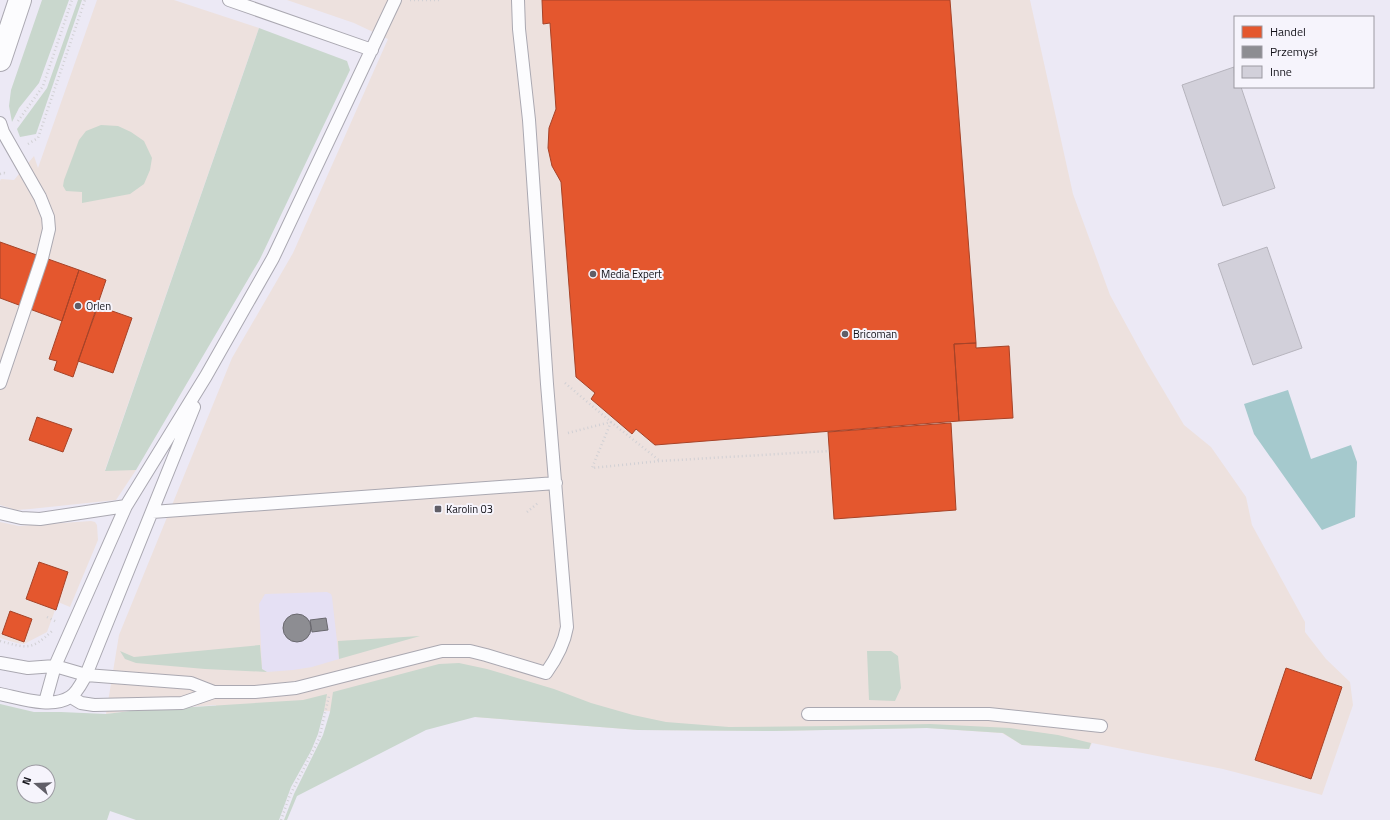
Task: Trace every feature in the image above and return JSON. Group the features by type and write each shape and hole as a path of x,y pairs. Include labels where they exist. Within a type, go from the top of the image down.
{"main road":[{"path":"0,60 20,0"}],"lane":[{"path":"229,0 372,50"},
{"path":"45,702 55,666 126,506 206,376 274,258 395,0"},
{"path":"70,697 81,703 94,706 182,703 214,692 255,692 296,688 442,652 475,652 546,673 561,648 566,636 567,627 551,434 529,120 519,29 518,0"},
{"path":"0,123 3,132 40,197 48,217 49,229 42,258 0,383"},
{"path":"0,694 45,702 57,702 70,697 86,675 206,376"},
{"path":"152,512 556,483"},
{"path":"0,513 21,518 40,519 126,506"},
{"path":"0,663 28,668 55,666 86,675 191,683 214,692"},
{"path":"808,714 989,714 1101,726"}],"path":[{"path":"16,123 43,86 72,0"},
{"path":"25,146 38,138 85,0"},
{"path":"408,0 442,0"},
{"path":"565,382 611,422 660,461"},
{"path":"551,434 570,433 611,422"},
{"path":"611,422 592,468 660,461 829,451"},
{"path":"527,512 538,503"},
{"path":"0,641 25,647 40,642 54,629 60,616"},
{"path":"47,617 57,622"},
{"path":"281,820 290,795 319,739 328,702 330,680"}],"shaded area":[{"path":"42,0 69,0 39,83 19,108 12,122 9,106 11,90"},
{"path":"78,0 82,0 36,134 20,137 17,129 47,88"},
{"path":"97,0 174,0 259,28 105,470 136,470 116,500 16,510 0,505 0,181 1,179 14,180 34,156 38,168"},
{"path":"287,0 1030,0 1073,194 1110,295 1146,361 1184,425 1211,447 1246,497 1252,525 1305,622 1305,632 1326,659 1350,682 1353,705 1322,795 1223,769 1092,743 1089,749 1022,745 1002,733 927,728 774,731 638,730 475,717 324,711 218,713 216,705 106,714 119,635 232,358 293,253 388,39 354,23"},
{"path":"259,28 347,61 350,70 260,259 136,470 105,471"},
{"path":"101,125 118,126 131,132 144,141 152,158 150,170 144,184 130,194 82,203 82,192 66,191 63,186 64,180 79,140 86,131"},
{"path":"1288,390 1311,459 1351,445 1357,462 1355,517 1322,530 1254,434 1244,404"},
{"path":"91,521 95,522 97,525 98,540 70,607 58,602 47,632 24,644 0,638 0,522 19,526"},
{"path":"327,592 331,594 332,597 339,659 312,667 293,670 267,672 262,669 259,604 265,594"},
{"path":"420,636 339,659 338,641"},
{"path":"260,645 262,669 267,672 205,669 136,663 125,659 120,651 134,657"},
{"path":"867,651 891,651 898,656 901,688 895,701 869,700"},
{"path":"459,663 487,669 554,689 591,703 633,715 666,722 729,727 930,724 1010,728 1058,735 1091,743 1089,749 1022,745 1003,733 927,728 774,731 638,730 475,717 426,730 297,796 287,820 284,820 294,794 323,735 330,712 333,692 439,664"},
{"path":"327,694 318,734 311,751 291,787 279,820 136,820 110,811 107,820 0,820 0,704 34,712 106,714 130,711 303,700"}],"building: Handel":[{"path":"542,0 950,0 976,343 954,344 959,421 655,445 636,429 632,434 591,399 595,393 576,377 561,182 552,166 548,148 549,128 556,109 550,23 543,24"},
{"path":"0,242 79,270 62,321 0,298"},
{"path":"79,270 106,280 73,377 54,370 57,361 49,359"},
{"path":"98,306 132,318 113,373 78,361"},
{"path":"976,343 976,348 1009,346 1013,418 959,421 954,344"},
{"path":"37,417 72,429 63,452 29,440"},
{"path":"951,423 956,510 834,519 828,432"},
{"path":"39,562 68,572 56,610 26,599"},
{"path":"10,611 32,619 24,642 2,634"},
{"path":"1286,668 1342,687 1311,779 1255,760"}],"building: Przemysł":[{"path":"297,614 307,618 311,628 307,638 297,642 287,638 283,628 287,618"},
{"path":"326,618 328,630 312,632 310,620"}],"building: Inne":[{"path":"1234,67 1234,88 1241,88 1275,188 1223,206 1182,85"},
{"path":"1267,247 1302,348 1253,365 1218,264"}],"place":[{"name":"Media Expert","path":"593,274"},
{"name":"Orlen","path":"78,306"},
{"name":"Bricoman","path":"845,334"},
{"name":"Karolin 03","path":"438,509"}]}
